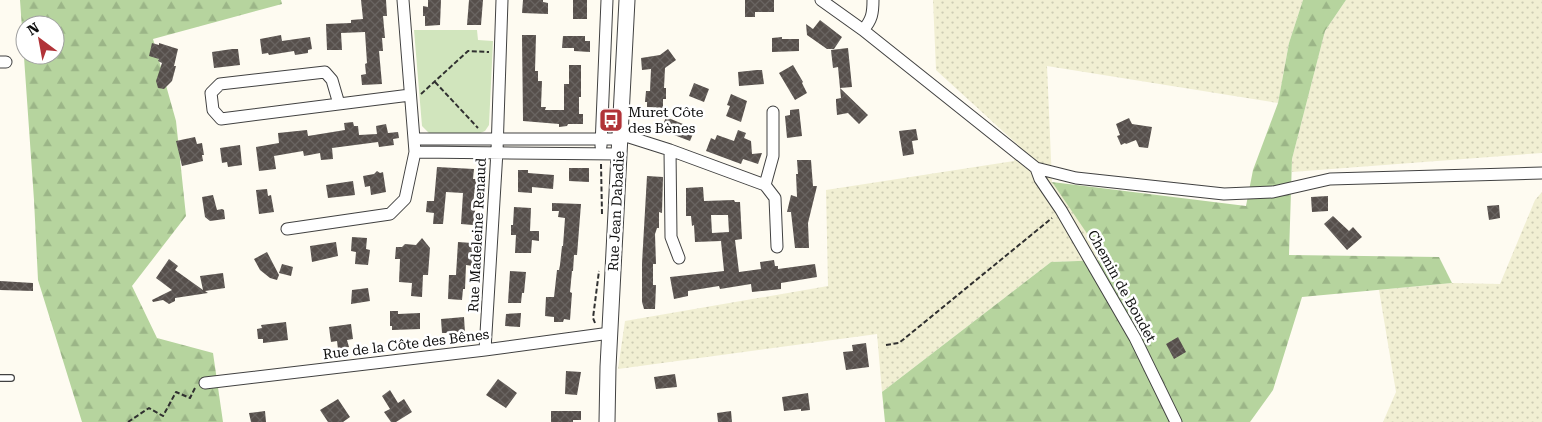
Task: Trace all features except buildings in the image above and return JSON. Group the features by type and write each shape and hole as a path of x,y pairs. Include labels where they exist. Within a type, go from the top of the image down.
{"street":[{"path":"288,229 390,214 405,199 415,152 415,139 410,99 403,0"},
{"name":"Rue Madeleine Renaud","path":"485,350 497,151 492,139 502,0"},
{"path":"601,153 606,0"},
{"name":"Rue Jean Dabadie","path":"607,422 608,367 627,0"},
{"path":"821,0 863,30 1036,168 1076,178 1224,194 1273,192 1330,179 1542,173"},
{"path":"863,30 870,22 873,14 873,0"},
{"path":"338,104 332,80 324,72 220,84 210,93 213,110 221,119 338,104 410,99"},
{"path":"765,185 773,156 773,112"},
{"path":"415,152 601,153 629,137 765,185 776,198 777,247"},
{"path":"415,139 600,140 620,143"},
{"path":"670,150 671,237 679,258"},
{"name":"Chemin de Boudet","path":"1036,168 1040,179 1061,210 1135,338 1176,422"},
{"name":"Rue de la Côte des Bênes","path":"205,383 485,350 610,333"}],"lane":[{"path":"0,378 11,378"}],"path":[{"path":"410,99 435,82 468,51 499,53"},
{"path":"435,82 492,139"},
{"path":"886,345 899,343 1061,210"},
{"path":"128,422 149,408 163,416 176,392 190,398 194,388 205,383"}],"shaded area":[{"path":"933,0 1303,0 1289,43 1278,103 1047,66 1052,182 1106,260 1051,262 882,392 877,334 618,369 625,321 828,286 826,190 1014,161 1018,145 936,70"},
{"path":"1346,0 1542,0 1542,153 1292,172 1292,159 1325,31"},
{"path":"1542,192 1542,422 1383,422 1396,392 1379,290 1452,283 1500,284 1535,200"}],"green space":[{"path":"20,0 281,0 282,4 153,39 176,121 186,216 132,286 157,338 213,353 223,422 82,422 38,280 25,65 65,65 65,15 21,15"},
{"path":"1303,0 1346,0 1325,31 1292,159 1289,255 1439,257 1452,283 1302,297 1273,390 1250,422 885,422 882,392 1051,262 1105,260 1052,182 1246,206 1253,170 1278,103 1289,43"},
{"path":"414,30 477,30 478,40 493,41 489,125 485,131 478,134 429,133 422,126"}],"place":[{"name":"Muret Côte des Bènes","path":"611,120"}]}
